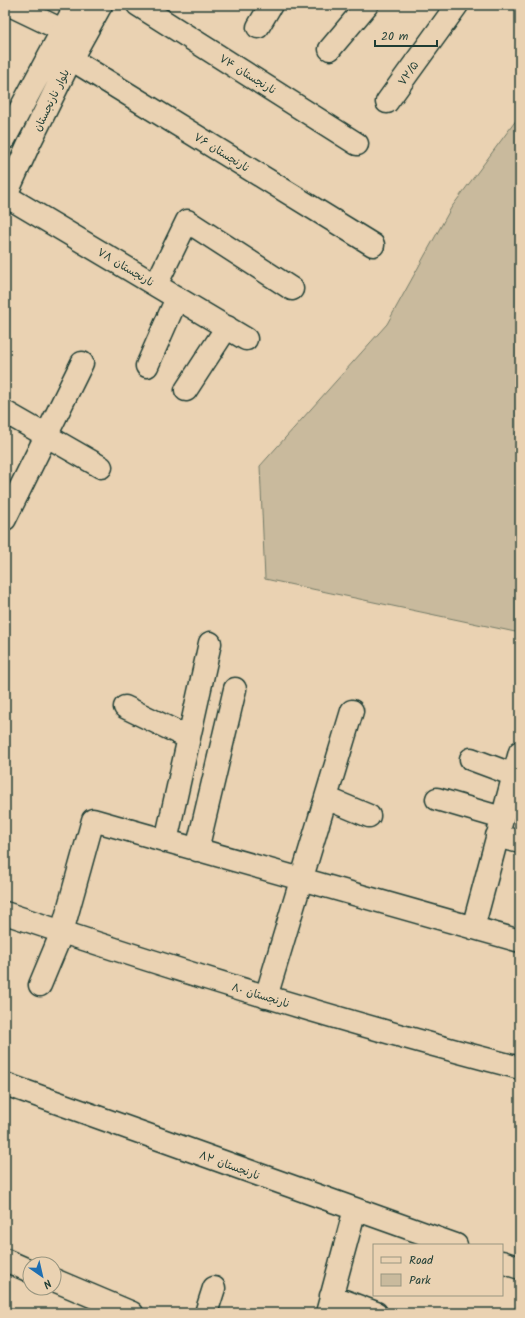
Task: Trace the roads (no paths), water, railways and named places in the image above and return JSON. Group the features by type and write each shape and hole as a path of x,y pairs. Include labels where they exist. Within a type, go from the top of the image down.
{"street":[{"path":"10,5 62,30"},
{"name":"بلوار نارنجستان","path":"5,138 76,5"},
{"name":"بلوار نارنجستان","path":"5,197 29,144 71,59 101,5"},
{"name":"نارنجستان ۷۴","path":"138,5 357,144"},
{"path":"258,27 271,5"},
{"path":"330,49 367,5"},
{"name":"۷۲/۵","path":"387,102 457,5"},
{"name":"نارنجستان ۷۶","path":"71,59 373,245"},
{"name":"نارنجستان ۷۸","path":"5,197 246,339"},
{"path":"156,285 187,221 292,289"},
{"path":"147,366 177,298"},
{"path":"186,390 227,327"},
{"path":"5,519 82,363"},
{"path":"5,412 101,467"},
{"path":"166,841 210,643"},
{"path":"197,850 236,689"},
{"path":"125,707 189,738"},
{"path":"266,997 352,711"},
{"path":"473,928 520,752"},
{"path":"471,759 514,775"},
{"path":"326,798 369,816"},
{"path":"437,799 500,827 520,842"},
{"path":"40,985 62,932 93,820 520,942"},
{"name":"نارنجستان ۸۰","path":"5,913 266,997 417,1041 520,1068"},
{"name":"نارنجستان ۸۲","path":"5,1084 453,1244"},
{"path":"354,1209 329,1304 376,1313"},
{"path":"5,1260 22,1267"},
{"path":"503,1262 520,1268"},
{"path":"62,1284 126,1312"},
{"path":"206,1313 214,1288"}]}
